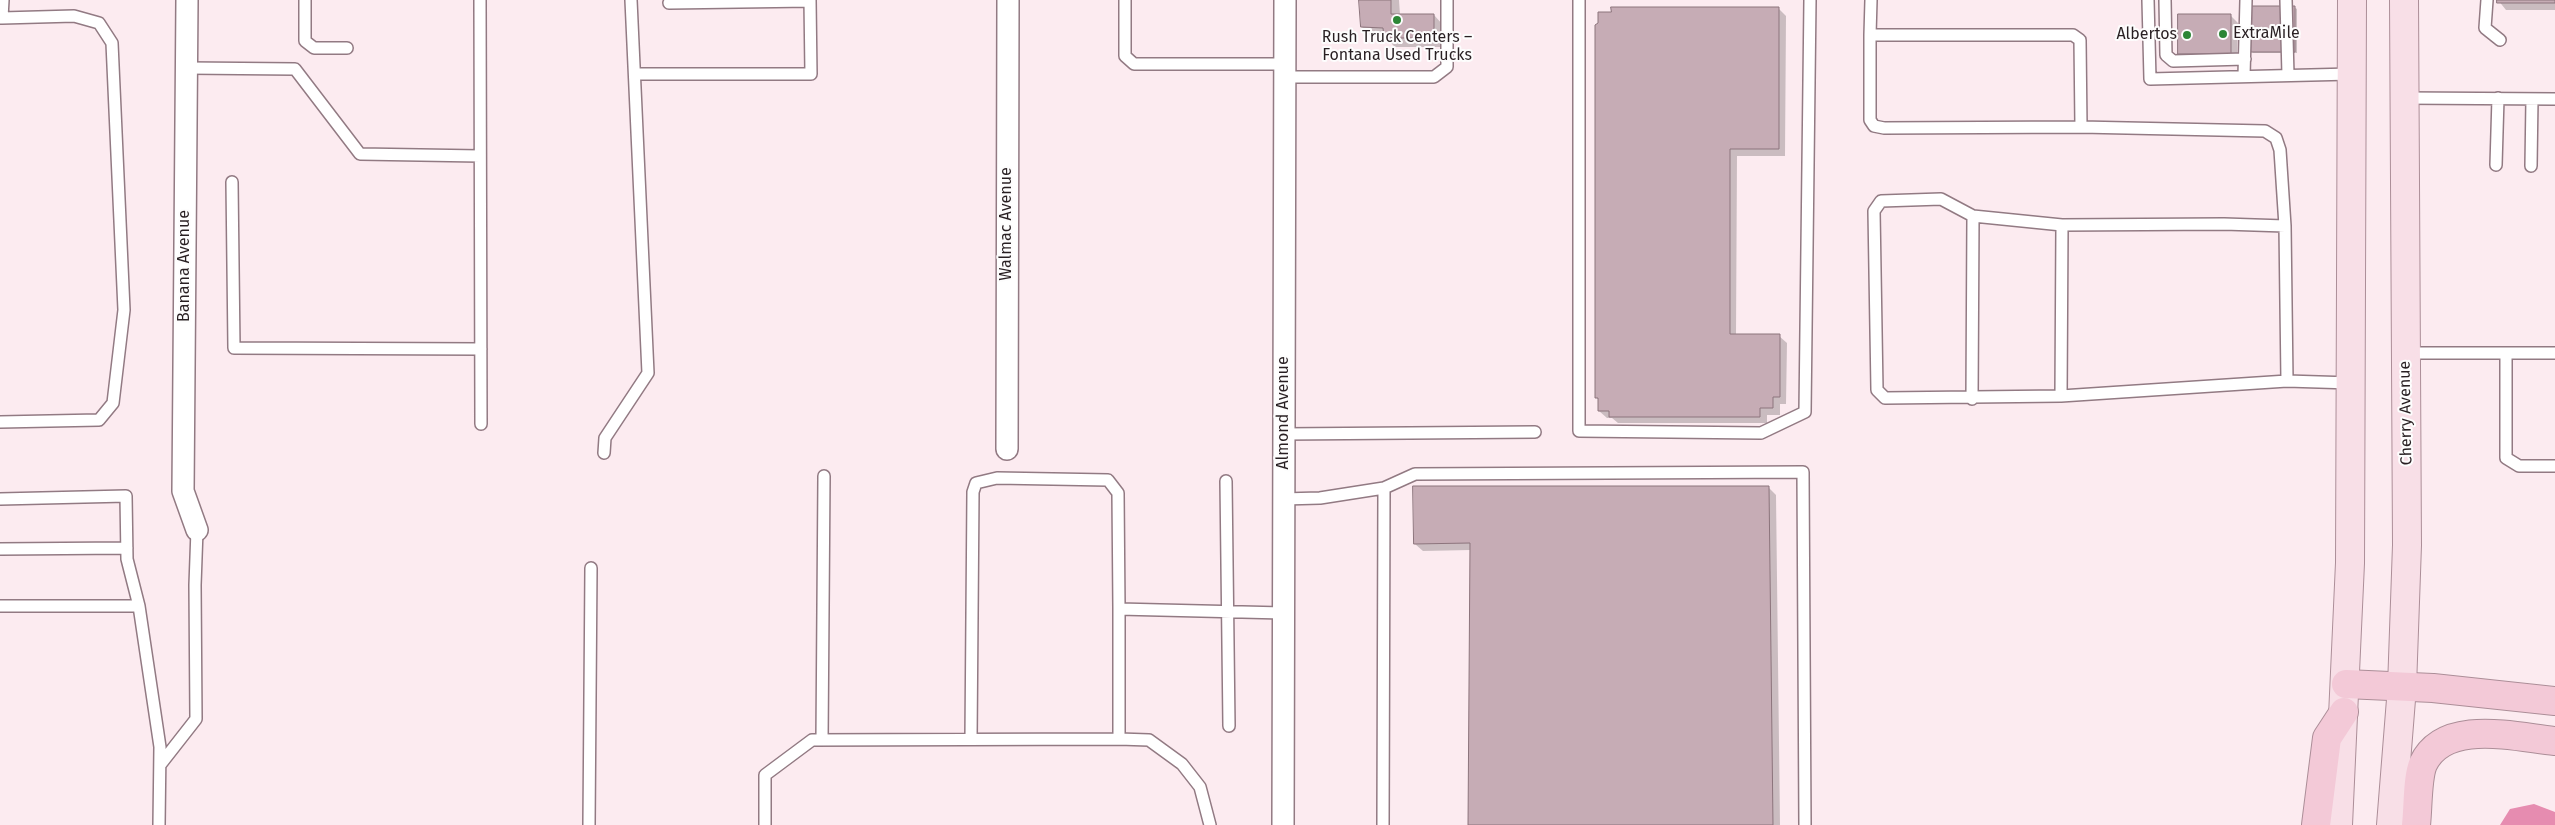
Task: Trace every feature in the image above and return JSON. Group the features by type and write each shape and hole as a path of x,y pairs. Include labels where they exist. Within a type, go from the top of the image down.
{"highway":[{"path":"2346,684 2433,688 2555,701"},
{"path":"2316,825 2327,738 2344,712"},
{"path":"2416,825 2422,765 2436,745 2446,739 2469,734 2555,741"}],"main road":[{"path":"2338,825 2350,572 2352,0"},
{"name":"Cherry Avenue","path":"2390,825 2402,687 2406,545 2404,0"}],"street":[{"name":"Banana Avenue","path":"187,0 183,491 197,530"},
{"name":"Walmac Avenue","path":"1007,449 1008,0"},
{"name":"Almond Avenue","path":"1284,825 1285,0"}],"lane":[{"path":"0,422 98,420 113,403 124,310 112,43 99,23 74,16 1,18 2,0"},
{"path":"306,0 305,41 314,48 347,48"},
{"path":"480,0 481,424"},
{"path":"604,453 605,438 648,373 636,74 631,0"},
{"path":"636,74 811,74 810,0 669,3"},
{"path":"1125,0 1125,56 1134,64 1434,77 1447,67 1447,0"},
{"path":"1579,0 1579,430 1761,433 1805,412 1810,0"},
{"path":"1871,0 1870,120 1874,126 1884,128 2081,127 2265,132 2276,138 2280,150 2285,226 2287,381"},
{"path":"2148,0 2150,79 2351,74"},
{"path":"2165,0 2166,55 2173,61 2245,59"},
{"path":"2244,76 2246,0"},
{"path":"2286,0 2288,75"},
{"path":"2487,0 2485,28 2500,40"},
{"path":"1870,35 2074,34 2080,40 2081,127"},
{"path":"187,68 295,69 360,154 480,156"},
{"path":"2404,98 2555,99"},
{"path":"2496,165 2498,98"},
{"path":"2531,166 2532,99"},
{"path":"232,182 234,348 481,349"},
{"path":"2285,226 2224,224 2062,225 1973,216 1941,199 1881,201 1874,210 1877,390 1885,398 1972,399 2061,396 2287,381 2351,383"},
{"path":"1972,399 1973,216"},
{"path":"2061,396 2062,225"},
{"path":"2406,353 2555,353"},
{"path":"2506,353 2506,458 2519,466 2555,466"},
{"path":"1284,434 1535,432"},
{"path":"1283,499 1320,498 1384,488 1415,474 1803,472 1805,825"},
{"path":"822,740 824,476"},
{"path":"970,739 973,492 976,483 997,478 1108,480 1118,492 1118,739"},
{"path":"1226,481 1229,726"},
{"path":"1383,825 1384,488"},
{"path":"0,500 126,496 127,559 139,606 160,747 160,825"},
{"path":"160,765 196,719 195,585 197,530"},
{"path":"0,549 127,548"},
{"path":"589,825 592,568"},
{"path":"0,606 139,606"},
{"path":"1119,609 1283,612"},
{"path":"765,825 766,774 812,740 970,739 1149,740 1182,764 1200,787 1210,825"}],"shaded area":[{"path":"2534,804 2555,812 2555,825 2500,825 2510,809"}],"building":[{"name":"Rush Truck Centers – Fontana Used Trucks","path":"1359,0 1391,0 1391,14 1434,14 1434,38 1384,38 1383,28 1361,27"},
{"path":"2497,0 2555,0 2555,3 2497,3"},
{"path":"2250,6 2295,6 2295,52 2250,52"},
{"path":"1611,7 1779,7 1779,149 1730,149 1730,334 1780,334 1780,397 1773,397 1773,408 1760,408 1760,417 1609,417 1609,411 1598,411 1598,398 1595,398 1595,25 1598,23 1598,12 1611,12"},
{"path":"2178,14 2231,14 2231,54 2178,54"},
{"path":"1413,486 1769,486 1773,825 1468,825 1470,543 1414,544"}],"place":[{"name":"Rush Truck Centers – Fontana Used Trucks","path":"1397,20"},
{"name":"ExtraMile","path":"2223,34"},
{"name":"Albertos","path":"2187,35"}]}
